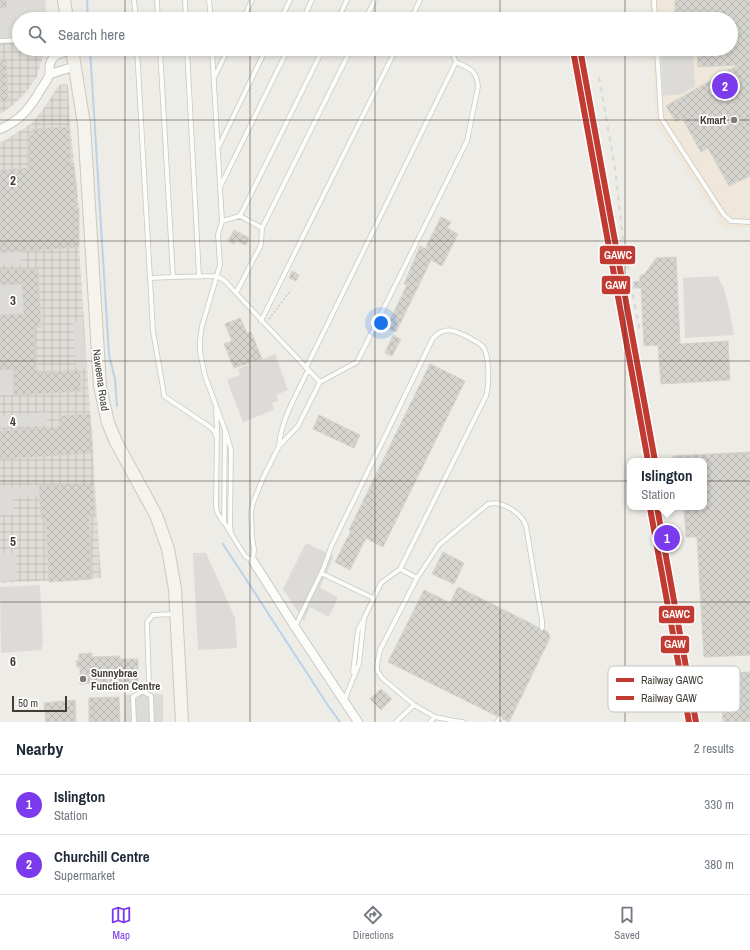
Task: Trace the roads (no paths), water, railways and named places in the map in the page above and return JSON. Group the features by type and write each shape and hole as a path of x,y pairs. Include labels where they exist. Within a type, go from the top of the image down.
{"street":[{"path":"64,0 66,12"},
{"path":"0,129 13,122 32,105 50,74 49,66 54,57 57,56"},
{"name":"Naweena Road","path":"74,56 84,124 98,362 104,406 108,423 116,442 156,515 168,549 175,589 177,613 182,722"},
{"path":"50,74 76,66"},
{"path":"253,561 294,627 343,702 358,722"}],"lane":[{"path":"134,0 135,12"},
{"path":"157,0 158,12"},
{"path":"185,0 186,12"},
{"path":"210,0 211,12"},
{"path":"246,12 252,0"},
{"path":"284,12 290,0"},
{"path":"306,12 312,0"},
{"path":"341,12 347,0"},
{"path":"369,12 375,0"},
{"path":"414,12 420,0"},
{"path":"654,0 655,12"},
{"path":"0,42 12,41"},
{"path":"137,56 153,331 156,357 164,396 210,427 217,438"},
{"path":"160,56 173,277"},
{"path":"187,56 199,276"},
{"path":"212,56 222,221 218,235 220,265 206,312 200,340 200,352 205,376 231,444 230,528 233,537"},
{"path":"214,77 224,56"},
{"path":"218,147 263,56"},
{"path":"220,187 285,56"},
{"path":"240,216 320,56"},
{"path":"236,294 261,245 262,228 348,56"},
{"path":"262,322 393,56"},
{"path":"214,401 217,418 216,509 245,556 253,561 254,548 251,523 253,503 263,478 279,446 298,426 320,382 357,362 467,141 478,88 478,81 472,70 456,62 453,56"},
{"path":"657,56 661,118 724,215 731,221 750,222"},
{"path":"279,446 280,434 286,417 307,369 456,62"},
{"path":"222,221 240,216 262,228"},
{"path":"150,278 217,276 225,281 320,382"},
{"path":"294,627 322,573 331,547 433,338 439,332 455,331 478,342 483,346 487,358 487,391 484,401 400,569 380,583 358,630 353,679"},
{"path":"223,424 225,438 223,518 225,525"},
{"path":"463,722 435,717 414,705 382,678 377,670 377,665 380,650 416,578 439,545 488,504 498,503 518,513 524,519 542,628"},
{"path":"400,569 416,578"},
{"path":"322,573 373,598"},
{"path":"134,722 133,697 149,684 146,622 153,615 177,613"},
{"path":"343,702 359,664 364,618"},
{"path":"142,691 151,696 152,722"},
{"path":"396,722 414,705"},
{"path":"430,722 435,717"}],"waterway":[{"path":"87,0 88,12"},
{"path":"90,56 109,355 115,379 117,406"},
{"path":"223,544 340,722"}],"railway":[{"path":"599,77 615,168 623,241 640,333"}],"rail line":[{"name":"GAW","path":"574,56 647,458"},
{"name":"GAWC","path":"581,56 654,458"},
{"name":"GAW","path":"650,510 679,666"},
{"name":"GAWC","path":"658,510 686,666"},
{"name":"GAW","path":"687,712 689,722"},
{"name":"GAWC","path":"694,712 696,722"}],"place":[{"name":"Churchill Centre","path":"725,86"},
{"name":"Kmart","path":"734,120"},
{"name":"Islington","path":"667,538"},
{"name":"Sunnybrae Function Centre","path":"83,679"}]}
